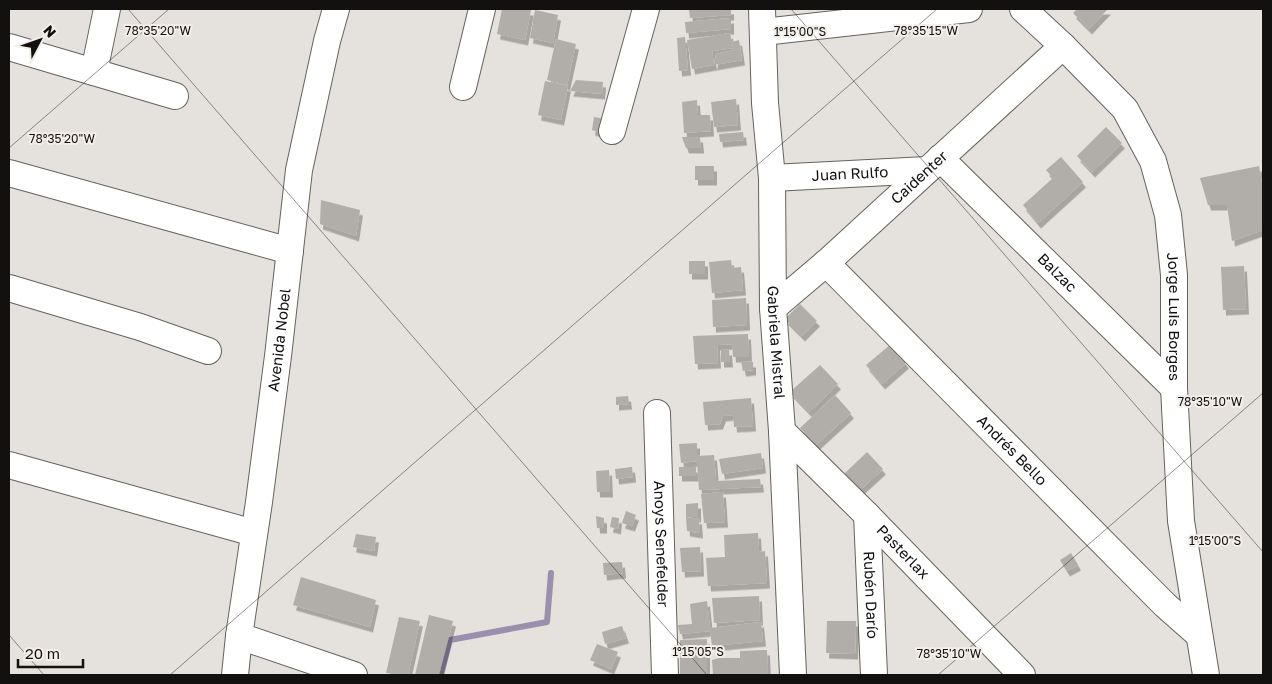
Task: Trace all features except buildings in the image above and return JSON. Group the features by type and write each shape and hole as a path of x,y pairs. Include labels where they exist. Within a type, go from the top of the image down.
{"street":[{"path":"94,72 107,9"},
{"name":"Avenida Nobel","path":"236,675 238,636 277,365 299,170 336,9"},
{"path":"463,87 482,9"},
{"path":"612,131 646,9"},
{"path":"762,20 969,9"},
{"name":"Jorge Luis Borges","path":"1023,9 1063,46 1125,109 1153,160 1168,215 1174,275 1174,388 1181,521 1206,675"},
{"name":"Gabriela Mistral","path":"762,20 772,178 773,308 782,431 793,675"},
{"name":"Caidenter","path":"773,308 1063,46"},
{"path":"9,48 175,96"},
{"name":"Juan Rulfo","path":"772,178 934,164"},
{"name":"Balzac","path":"934,164 1174,388"},
{"path":"9,173 290,251"},
{"name":"Andrés Bello","path":"826,262 1158,598 1199,635"},
{"path":"9,288 140,327 208,351"},
{"name":"Anoys Senefelder","path":"657,413 664,675"},
{"name":"Pasterlax","path":"782,431 867,515 1022,675"},
{"path":"9,465 254,533"},
{"name":"Rubén Darío","path":"867,515 874,675"},
{"path":"238,636 354,675"}],"waterway":[{"path":"441,675 450,640 547,622 551,573"}]}
